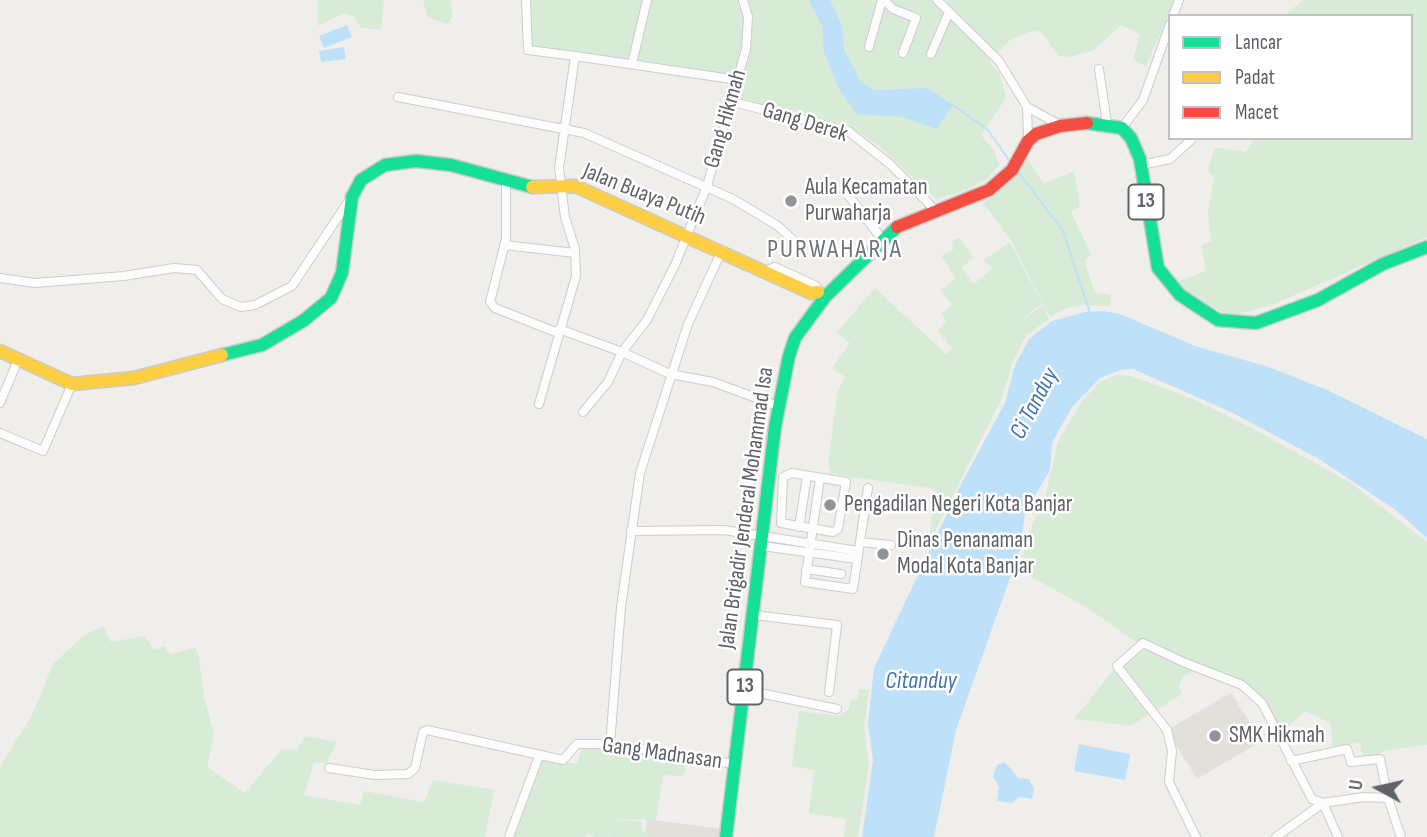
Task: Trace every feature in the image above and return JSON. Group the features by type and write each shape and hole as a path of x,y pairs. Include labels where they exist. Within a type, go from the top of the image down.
{"main road":[{"path":"1028,141 1036,134 1060,126 1107,124 1122,128"},
{"name":"13","path":"1122,128 1136,147 1141,165 1158,268 1180,296 1218,320 1239,324 1256,323 1318,300 1383,264 1427,247"},
{"name":"Jalan Brigadir Jenderal Mohammad Isa","path":"726,837 778,406 795,338 822,295 882,239 906,222 935,209 972,198 1002,180 1020,158 1028,141"},
{"name":"Jalan Buaya Putih","path":"352,197 361,180 374,171 398,163 421,161 452,165 537,188 575,187 687,234 811,293 822,295"},
{"path":"0,351 72,384 134,378 262,345 303,321 331,298 342,273 352,197"}],"street":[{"path":"526,0 528,50 738,80"},
{"path":"632,64 647,0"},
{"name":"Gang Hikmah","path":"583,412 608,382 622,352 647,320 707,186 733,102 748,34 748,17 743,0"},
{"path":"869,47 883,0 893,9 916,18 903,53"},
{"path":"937,0 999,61 1027,107 1060,126"},
{"path":"931,54 949,12"},
{"path":"1122,128 1143,100 1165,52"},
{"path":"538,404 575,284 575,253 565,217 559,157 575,57"},
{"path":"1099,69 1107,124"},
{"path":"398,97 563,128 606,141 707,186 760,214 793,240"},
{"name":"Gang Derek","path":"733,102 848,131 891,165 935,209"},
{"path":"1027,107 1028,141"},
{"path":"1141,165 1170,159 1191,140"},
{"path":"506,181 508,222 491,290 492,305 622,352 670,374 713,382 778,406"},
{"path":"845,191 882,239"},
{"path":"0,278 35,283 124,276 174,268 197,270 222,299 241,306 256,305 292,286 352,197"},
{"path":"504,246 575,253"},
{"path":"610,744 631,531 641,467 688,324 722,250"},
{"path":"0,403 19,360"},
{"path":"0,433 43,451 72,384"},
{"path":"792,473 807,476 846,482 840,525 833,532 784,526 779,520 783,477 792,473"},
{"path":"799,527 807,476"},
{"path":"820,478 805,582 853,589 868,488"},
{"path":"631,531 724,530 763,541 858,555"},
{"path":"860,541 891,545"},
{"path":"806,569 841,574"},
{"path":"754,615 836,625 829,692"},
{"path":"1196,837 1169,782 1172,751 1167,730 1118,671 1119,662 1143,643 1242,685 1262,703 1312,799 1323,803 1338,837"},
{"path":"744,690 838,709"},
{"name":"Gang Madnasan","path":"329,768 399,775 411,772 417,763 423,732 427,730 563,760 577,744 610,744 735,764"},
{"path":"1291,761 1347,749 1351,762 1380,759 1388,798 1401,837"},
{"path":"509,837 539,756"},
{"path":"1276,837 1323,803 1364,797 1388,798"}],"shaded area":[{"name":"SMK Hikmah","path":"1231,693 1262,741 1197,779 1167,730"},
{"path":"647,819 721,829 720,837 656,837 645,833"}],"green space":[{"path":"317,0 384,0 381,30 361,28 353,16 344,13 318,26"},
{"path":"423,0 450,0 453,16 448,24 428,18"},
{"path":"528,0 1175,0 1146,66 1133,60 1140,34 1121,25 1093,51 1069,57 1059,56 1041,32 1031,31 1011,39 989,62 1000,74 1006,98 981,135 994,150 999,165 985,180 963,191 936,199 878,145 847,125 736,99 742,78 651,62 531,48"},
{"path":"1303,0 1427,0 1427,237 1272,305 1230,316 1198,299 1177,282 1206,271 1201,245 1211,241 1208,213 1214,177 1208,171 1215,147 1246,152 1254,140 1413,140 1413,14 1286,14"},
{"path":"1027,158 1044,184 1074,171 1080,207 1071,212 1091,254 1084,261 1095,293 1111,295 1110,306 1084,305 1067,308 1050,317 1012,242 983,203 1003,187"},
{"path":"960,238 973,258 961,268 974,284 992,269 984,260 1010,242 1042,303 1012,328 1043,305 1049,319 1026,336 1013,362 1001,400 929,543 935,489 831,474 828,463 838,390 845,377 832,368 850,343 836,333 875,288 946,354 952,348 937,331 946,321 941,314 952,305 941,290 956,279 941,256 954,249 951,241"},
{"path":"1116,375 1131,376 1193,399 1252,428 1351,483 1427,542 1427,745 1385,751 1363,761 1360,743 1332,746 1331,724 1306,711 1274,738 1259,700 1235,685 1191,671 1182,678 1179,688 1182,694 1131,726 1074,719 1115,668 1142,646 1086,607 1019,570 1033,522 1043,506 1059,439 1083,400 1100,382"},
{"path":"103,626 111,642 144,636 154,650 164,646 170,654 195,648 214,734 207,767 245,793 282,749 296,750 306,736 337,742 326,764 314,762 304,795 360,805 364,791 424,802 433,780 494,790 485,837 0,837 0,766 31,717 53,664 84,635"},
{"path":"859,689 869,690 864,728 869,764 858,837 844,837 846,819 809,813 814,770 792,766 799,711 839,716 849,709 851,699 857,700"},
{"path":"584,741 689,760 683,776 663,775 656,820 614,819 642,822 642,831 656,837 610,837 612,828 609,837 588,837 596,836 588,834 586,837 513,837 543,757 577,764"}],"water":[{"path":"809,0 830,0 842,26 844,50 861,82 875,90 928,88 953,105 936,129 903,117 857,114 840,91 824,52 822,26"},
{"path":"347,25 352,37 324,48 319,36"},
{"path":"344,47 346,59 321,62 319,51"},
{"name":"Citanduy","path":"1085,312 1120,314 1195,346 1269,367 1327,390 1427,439 1427,538 1397,511 1319,459 1233,413 1133,369 1121,370 1100,378 1072,407 1052,443 1050,470 1025,513 1020,550 956,730 934,837 862,837 873,761 868,724 874,668 961,484 1005,403 1015,365 1029,339 1052,321"},
{"path":"1079,744 1130,754 1125,780 1074,771"},
{"path":"1005,762 1018,778 1029,779 1034,789 1032,799 1019,797 1012,803 997,801 999,787 993,776 997,765"}],"waterway":[{"path":"953,105 987,129 1009,160"},
{"path":"1019,173 1063,231 1090,313"}],"traffic: fast":[{"path":"1087,123 1122,128 1131,138 1140,159 1158,268 1180,295 1218,320 1256,323 1318,300 1383,264 1427,247"},
{"path":"222,355 262,345 303,321 331,298 342,273 352,197 361,180 385,165 416,161 451,165 532,187"},
{"path":"726,837 775,427 789,356 795,338 825,297 897,227"}],"traffic: slow":[{"path":"532,187 575,186 811,293 818,292"},
{"path":"0,351 72,384 134,378 222,355"}],"traffic: jam":[{"path":"897,227 989,190 1012,170 1028,141 1036,134 1060,126 1087,123"}],"place":[{"name":"Aula Kecamatan Purwaharja","path":"791,201"},
{"name":"Pengadilan Negeri Kota Banjar","path":"830,505"},
{"name":"Dinas Penanaman Modal Kota Banjar","path":"883,554"},
{"name":"SMK Hikmah","path":"1215,736"}],"district":[{"name":"PURWAHARJA","path":"835,250"}],"water label":[{"name":"Ci Tanduy","path":"1035,404"}]}
